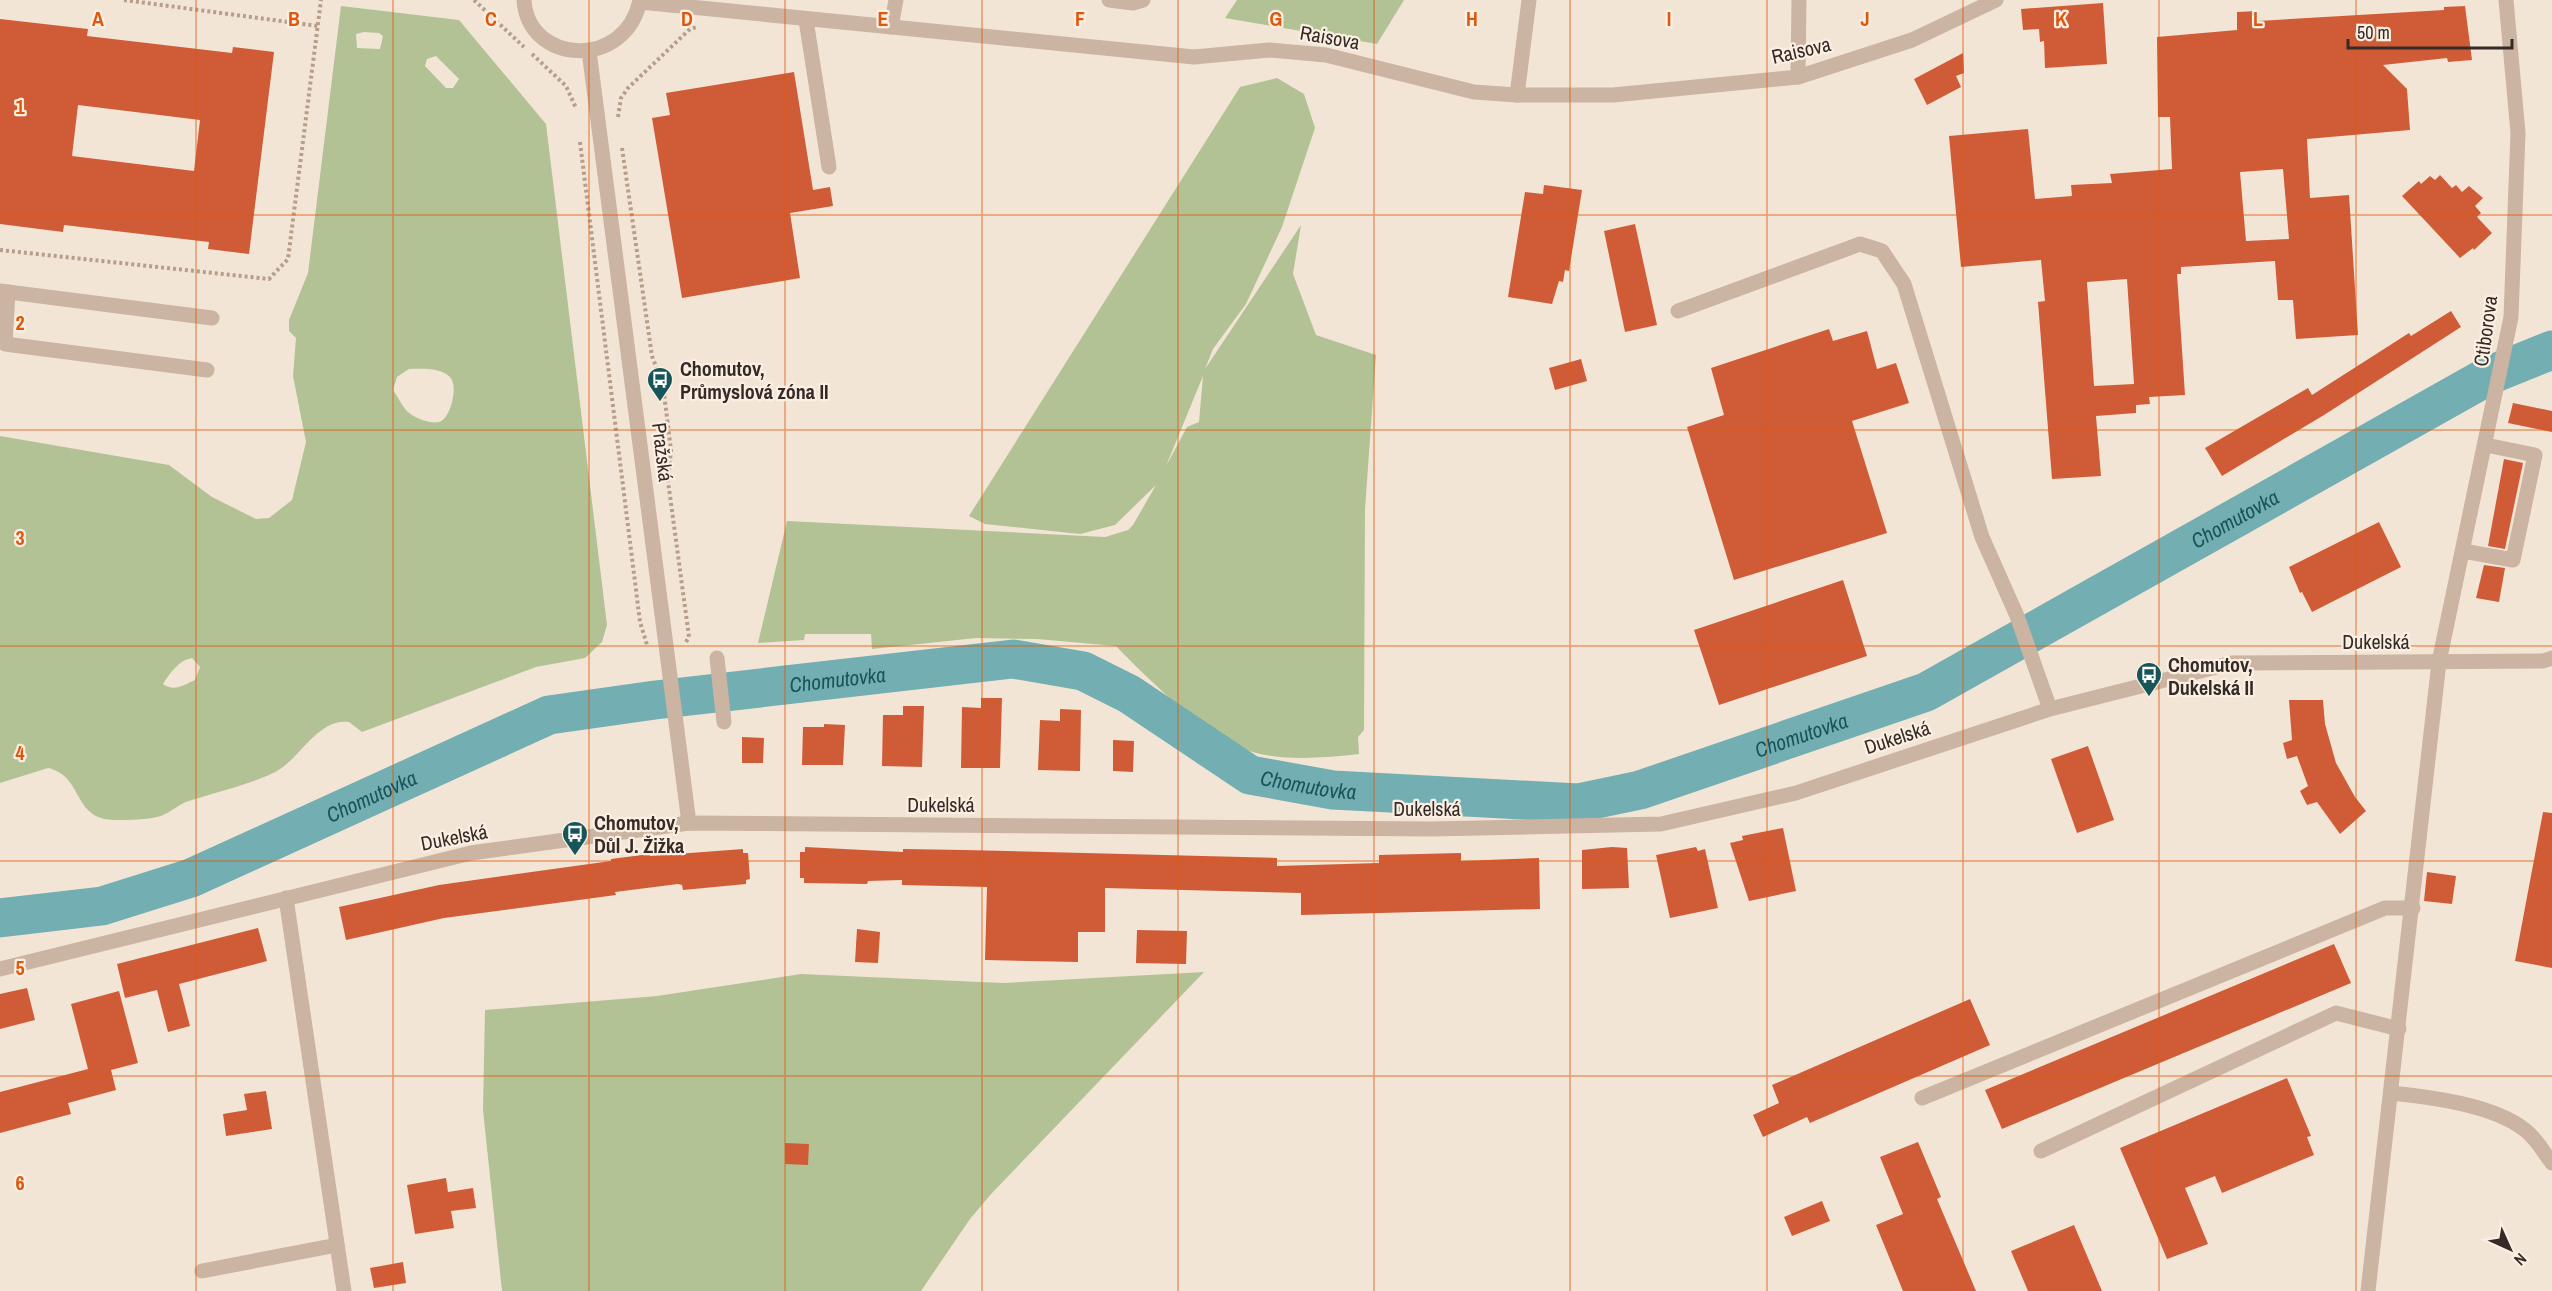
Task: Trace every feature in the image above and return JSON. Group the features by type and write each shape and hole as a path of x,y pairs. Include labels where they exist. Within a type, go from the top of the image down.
{"street":[{"path":"524,0 531,21 541,35 564,48 589,51 608,46 623,35 634,20 640,1"},
{"path":"891,27 896,0"},
{"path":"1108,0 1133,3 1143,0"},
{"path":"1517,95 1529,0"},
{"path":"1798,77 1799,0"},
{"name":"Raisova","path":"640,1 759,7 806,20 1194,57 1269,50 1326,55 1474,92 1517,95 1613,95 1798,77 1912,40 1996,0"},
{"name":"Ctiborova","path":"2368,1291 2439,662 2511,318 2518,134 2506,0"},
{"path":"806,20 830,167"},
{"name":"Pražská","path":"589,51 689,823"},
{"path":"1678,311 1860,244 1882,250 1904,284 1982,537 2017,616 2050,709"},
{"path":"207,370 5,344 4,291 212,318"},
{"path":"2463,551 2513,560 2535,454 2486,445"},
{"path":"717,658 724,722"},
{"name":"Dukelská","path":"0,969 286,897 471,854 689,823 1420,829 1661,824 1796,793 2050,709 2232,663 2543,661 2552,658"},
{"path":"286,897 344,1291"},
{"path":"1922,1098 2385,908 2413,908"},
{"path":"2041,1151 2336,1013 2399,1029"},
{"path":"2391,1093 2421,1096 2492,1112 2526,1130 2552,1163"},
{"path":"202,1271 337,1245"}],"path":[{"path":"124,0 318,26"},
{"path":"0,250 269,279 288,259 321,0"},
{"path":"474,0 566,86 572,95 576,113"},
{"path":"619,125 617,114 621,98 628,88 690,29 705,25"},
{"path":"579,134 640,622 644,642 650,648"},
{"path":"621,137 652,356 663,386 671,450 668,481 689,637 686,642"}],"green space":[{"path":"1237,0 1404,0 1377,44 1225,18"},
{"path":"341,6 459,20 546,124 607,625 602,642 585,658 536,667 362,732 349,722 330,725 313,737 290,761 275,772 251,782 185,802 156,817 126,820 101,818 84,806 68,780 48,768 0,783 0,436 169,465 212,497 256,519 269,518 292,500 306,442 293,376 296,338 289,331 289,320 308,273","holes":["379,33 383,36 380,49 357,48 356,34","436,56 459,79 453,88 446,88 425,66 427,59","409,369 436,370 450,377 454,388 452,402 443,420 429,422 409,413 393,390 397,377","192,658 200,667 195,680 175,688 163,684 175,668"]},
{"path":"1277,78 1304,94 1315,128 1282,227 1246,304 1213,349 1205,369 1301,225 1293,274 1316,335 1376,355 1365,509 1364,730 1358,737 1359,754 1313,758 1281,757 1265,755 1236,746 1189,715 1116,646 1037,639 976,638 872,649 871,634 805,634 804,640 758,643 787,521 1105,537 1128,530 1133,525 1156,485 1115,525 1080,534 985,524 969,516 1240,87","holes":["1203,376 1199,422 1187,427 1166,466"]},
{"path":"1204,972 992,1193 970,1219 921,1291 502,1291 483,1110 485,1010 657,996 801,974 1003,983"}],"building":[{"path":"2103,3 2107,64 2045,68 2044,41 2040,42 2039,29 2023,30 2021,9"},
{"path":"2465,6 2472,60 2448,62 2447,58 2383,65 2407,89 2410,130 2307,139 2310,198 2349,195 2358,335 2296,339 2293,300 2278,300 2275,261 2181,267 2181,274 2177,274 2185,395 2149,397 2150,404 2136,405 2136,413 2096,416 2101,476 2052,479 2038,302 2045,301 2041,260 1961,267 1949,136 2028,129 2035,199 2072,196 2071,185 2112,183 2110,174 2172,169 2170,117 2158,117 2157,37 2237,30 2237,12 2257,11 2258,21 2444,10 2444,7","holes":["2283,169 2289,239 2246,241 2240,172","2127,279 2134,384 2094,386 2087,282"]},
{"path":"0,19 88,29 87,36 232,53 233,47 274,52 249,254 208,249 209,242 64,225 63,232 0,224","holes":["78,105 200,120 194,171 72,156"]},
{"path":"1963,53 1964,73 1956,76 1961,87 1927,105 1914,79"},
{"path":"794,72 813,190 830,187 833,206 790,213 800,278 682,298 652,118 670,115 666,93"},
{"path":"2440,175 2452,188 2456,185 2462,192 2469,186 2483,198 2475,206 2481,213 2477,217 2492,233 2474,250 2473,248 2460,258 2402,196 2419,181 2421,184 2430,176 2435,180"},
{"path":"1544,185 1582,190 1569,271 1565,270 1563,282 1559,281 1552,304 1508,297 1525,192 1543,194"},
{"path":"1635,224 1657,325 1625,332 1604,231"},
{"path":"2451,311 2461,327 2324,415 2222,476 2205,448 2308,388 2312,395 2409,333 2411,336"},
{"path":"1829,329 1833,341 1867,331 1877,369 1896,363 1909,403 1852,421 1887,533 1734,580 1687,427 1724,415 1711,368"},
{"path":"1581,359 1587,381 1555,390 1549,368"},
{"path":"2513,403 2552,411 2552,432 2508,423"},
{"path":"2504,459 2523,463 2505,549 2488,546"},
{"path":"2379,522 2401,567 2312,612 2302,592 2300,593 2289,567"},
{"path":"2484,565 2505,568 2499,602 2476,598"},
{"path":"1843,580 1867,656 1719,705 1694,630"},
{"path":"981,698 1002,698 1000,768 961,768 962,707 981,708"},
{"path":"2289,700 2323,700 2325,724 2336,763 2355,797 2366,811 2340,834 2317,802 2307,805 2300,791 2308,786 2297,756 2287,759 2283,743 2292,740"},
{"path":"903,706 924,706 922,767 882,766 883,715 903,715"},
{"path":"1060,709 1081,710 1080,771 1038,770 1040,720 1060,721"},
{"path":"824,724 845,725 843,765 802,765 803,727 824,727"},
{"path":"742,737 764,738 763,763 742,763"},
{"path":"1113,740 1134,741 1133,772 1113,771"},
{"path":"2088,746 2114,820 2077,833 2051,759"},
{"path":"2543,812 2552,813 2552,968 2515,961"},
{"path":"1783,828 1796,891 1749,901 1730,843 1743,840 1742,836"},
{"path":"805,847 903,852 903,849 1277,858 1277,866 1379,863 1379,855 1461,853 1461,861 1539,858 1540,909 1301,915 1301,893 1105,888 1105,932 1078,932 1078,962 985,960 987,887 902,885 902,880 868,881 867,884 804,883 804,878 800,878 800,852 805,852"},
{"path":"1696,847 1698,851 1705,849 1718,908 1670,918 1656,855"},
{"path":"1627,848 1629,888 1582,889 1582,850"},
{"path":"743,849 743,853 748,853 750,879 746,880 746,884 683,890 682,885 678,884 615,892 616,895 444,918 346,940 339,907 439,885 611,861 611,859 650,854 650,856"},
{"path":"2427,872 2456,876 2452,904 2424,901"},
{"path":"258,928 267,961 179,984 190,1026 168,1032 157,990 125,998 117,964"},
{"path":"857,929 880,932 878,963 855,962"},
{"path":"1137,930 1187,931 1186,964 1136,963"},
{"path":"2334,944 2351,983 2002,1129 1985,1090"},
{"path":"27,988 35,1020 0,1029 0,994"},
{"path":"119,991 138,1063 111,1070 116,1090 68,1103 71,1114 0,1133 0,1092 88,1069 71,1004"},
{"path":"1970,999 1990,1045 1810,1123 1807,1117 1763,1137 1753,1115 1779,1103 1772,1085"},
{"path":"2287,1078 2311,1136 2307,1137 2314,1155 2222,1193 2215,1176 2185,1188 2208,1244 2167,1259 2120,1148"},
{"path":"266,1091 272,1129 226,1136 223,1114 247,1110 244,1094"},
{"path":"1918,1142 1941,1197 1937,1199 1976,1291 1903,1291 1876,1225 1903,1214 1880,1157"},
{"path":"785,1143 809,1144 808,1165 785,1164"},
{"path":"446,1178 448,1192 473,1188 476,1208 451,1211 454,1228 415,1234 407,1185"},
{"path":"1822,1201 1830,1221 1792,1236 1784,1217"},
{"path":"2074,1225 2102,1291 2028,1291 2011,1251"},
{"path":"403,1262 406,1283 374,1288 370,1268"}],"waterway":[{"name":"Chomutovka","path":"0,918 102,906 191,878 549,715 655,700 1013,659 1083,671 1129,694 1250,775 1333,790 1578,803 1640,790 1926,692 2490,375 2552,350"}],"place":[{"name":"Chomutov, Průmyslová zóna II","path":"660,403"},
{"name":"Chomutov, Dukelská II","path":"2149,698"},
{"name":"Chomutov, Důl J. Žižka","path":"575,857"}]}
